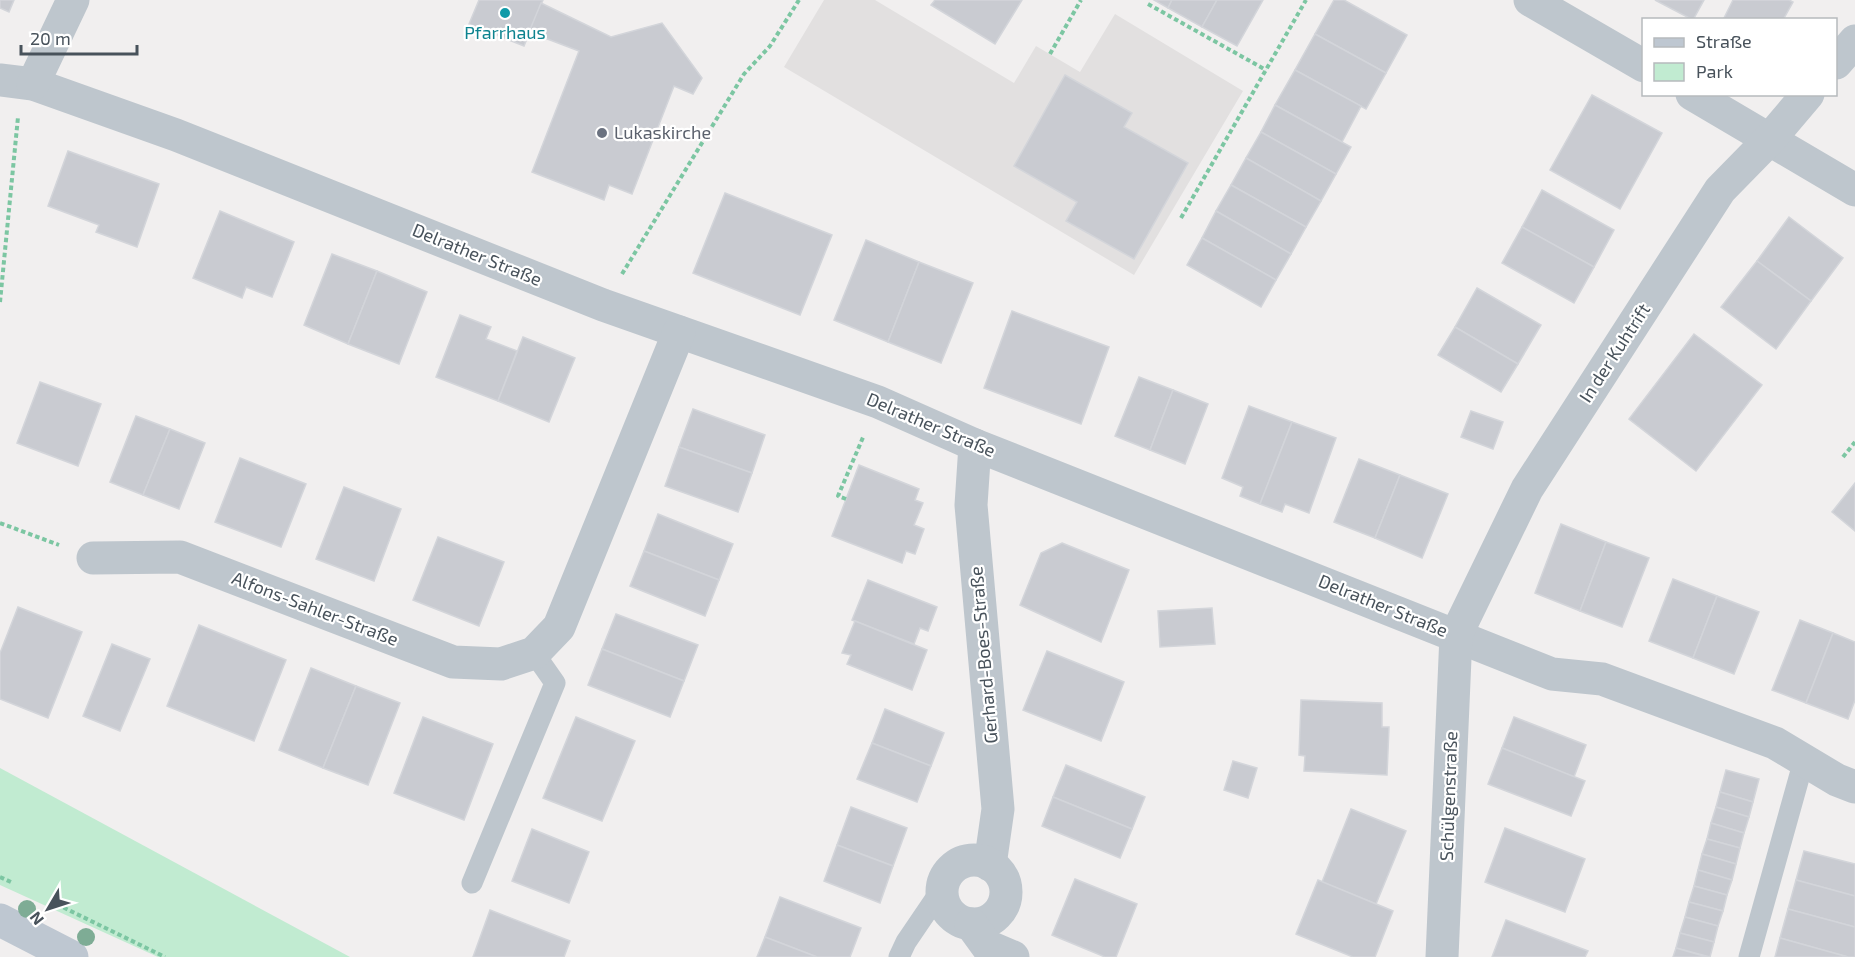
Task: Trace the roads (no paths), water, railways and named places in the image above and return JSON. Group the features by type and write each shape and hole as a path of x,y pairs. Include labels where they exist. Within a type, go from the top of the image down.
{"street":[{"path":"33,84 74,0"},
{"path":"1530,0 1642,65"},
{"path":"1837,62 1855,40"},
{"name":"Delrather Straße","path":"0,80 33,84 176,135 603,305 878,402 975,445 1552,674 1602,679 1775,743 1837,780 1855,788"},
{"path":"1695,96 1855,190"},
{"name":"In der Kuhtrift","path":"1456,635 1527,489 1720,190 1769,140 1806,96"},
{"name":"Alfons-Sahler-Straße","path":"93,558 180,557 453,662 501,664 534,653 559,627 679,332"},
{"name":"Gerhard-Boes-Straße","path":"975,445 971,505 998,809 990,865"},
{"name":"Schülgenstraße","path":"1442,957 1456,635"},
{"path":"970,860 990,865 999,872 1004,881 1005,902 1000,912 981,924 971,924 953,916 946,908 942,889 951,870 970,860"},
{"path":"0,920 72,957"},
{"path":"971,924 987,946 1013,957"}],"lane":[{"path":"472,883 555,683 534,653"},
{"path":"1749,957 1804,760"},
{"path":"899,957 906,942 942,889"}],"place":[{"name":"Pfarrhaus","path":"505,13"},
{"name":"Lukaskirche","path":"602,133"}]}
